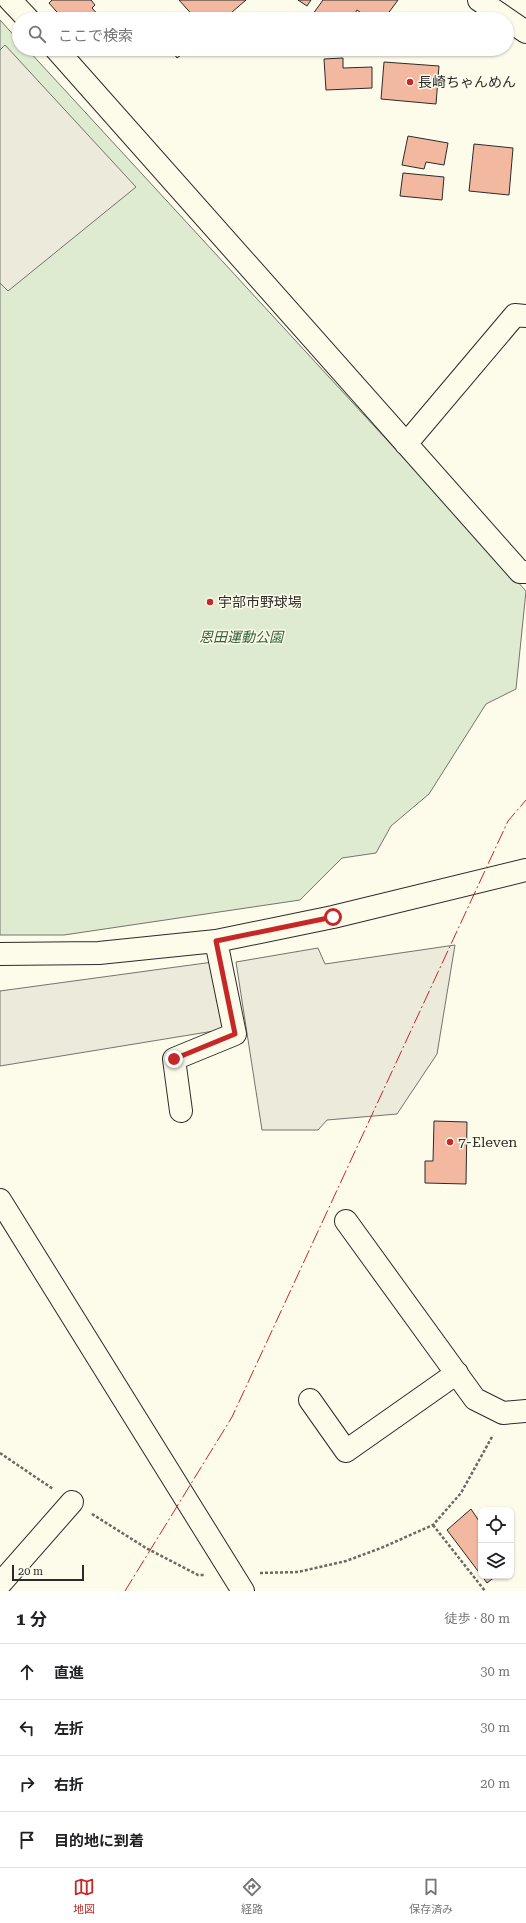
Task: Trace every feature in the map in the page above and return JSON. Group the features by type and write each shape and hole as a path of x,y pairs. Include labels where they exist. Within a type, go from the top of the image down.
{"main road":[{"path":"10,0 21,12"},
{"path":"479,0 497,12"},
{"path":"514,24 526,32"},
{"path":"62,56 520,572 526,572"},
{"path":"406,444 515,316 526,316"},
{"path":"0,954 99,953 216,941 333,917 526,870"},
{"path":"181,1111 174,1059 235,1034 216,941"},
{"path":"0,1200 238,1582"},
{"path":"346,1221 475,1399 503,1413 526,1411"},
{"path":"310,1400 346,1451 457,1373"},
{"path":"0,1584 72,1502"}],"path":[{"path":"0,1453 72,1502 146,1548 198,1575 238,1582 298,1572 346,1561 381,1548 433,1525 461,1493 488,1446 503,1413"},
{"path":"433,1525 485,1591"}],"green space":[{"name":"宇部市野球場","path":"0,20 12,33 12,56 33,56 526,591 516,689 486,704 429,794 391,826 376,853 342,858 300,900 64,935 0,935"}],"shaded area":[{"path":"5,45 12,53 12,56 15,56 136,187 8,291 0,283 0,50"},
{"path":"455,945 437,1054 397,1114 327,1120 318,1130 262,1130 236,962 318,948 325,964"},
{"path":"213,962 226,1029 0,1066 0,991"}],"building":[{"path":"52,0 91,0 95,5 92,8 96,12 57,12 49,3"},
{"path":"179,0 246,0 232,12 190,12"},
{"path":"298,0 311,0 307,6"},
{"path":"323,0 398,0 389,12 360,12 357,10 356,12 314,12"},
{"path":"343,58 343,68 372,67 372,88 326,90 324,59"},
{"name":"長崎ちゃんめん","path":"384,62 439,66 436,104 381,99"},
{"path":"408,136 448,143 444,165 426,162 424,169 402,165"},
{"path":"474,144 513,148 509,195 469,191"},
{"path":"403,173 444,177 442,200 400,196"},
{"name":"7-Eleven","path":"434,1121 467,1122 466,1184 425,1183 425,1161 433,1161"},
{"path":"471,1509 478,1520 478,1571 447,1530"},
{"path":"484,1579 492,1579 487,1583"}],"power":[{"path":"125,1591 232,1417 508,821 526,800"}],"place":[{"name":"長崎ちゃんめん","path":"410,82"},
{"name":"宇部市野球場","path":"210,602"},
{"name":"7-Eleven","path":"450,1142"}],"route":[{"path":"174,1059 235,1034 216,941 333,917"}],"park label":[{"name":"恩田運動公園","path":"241,637"}]}
